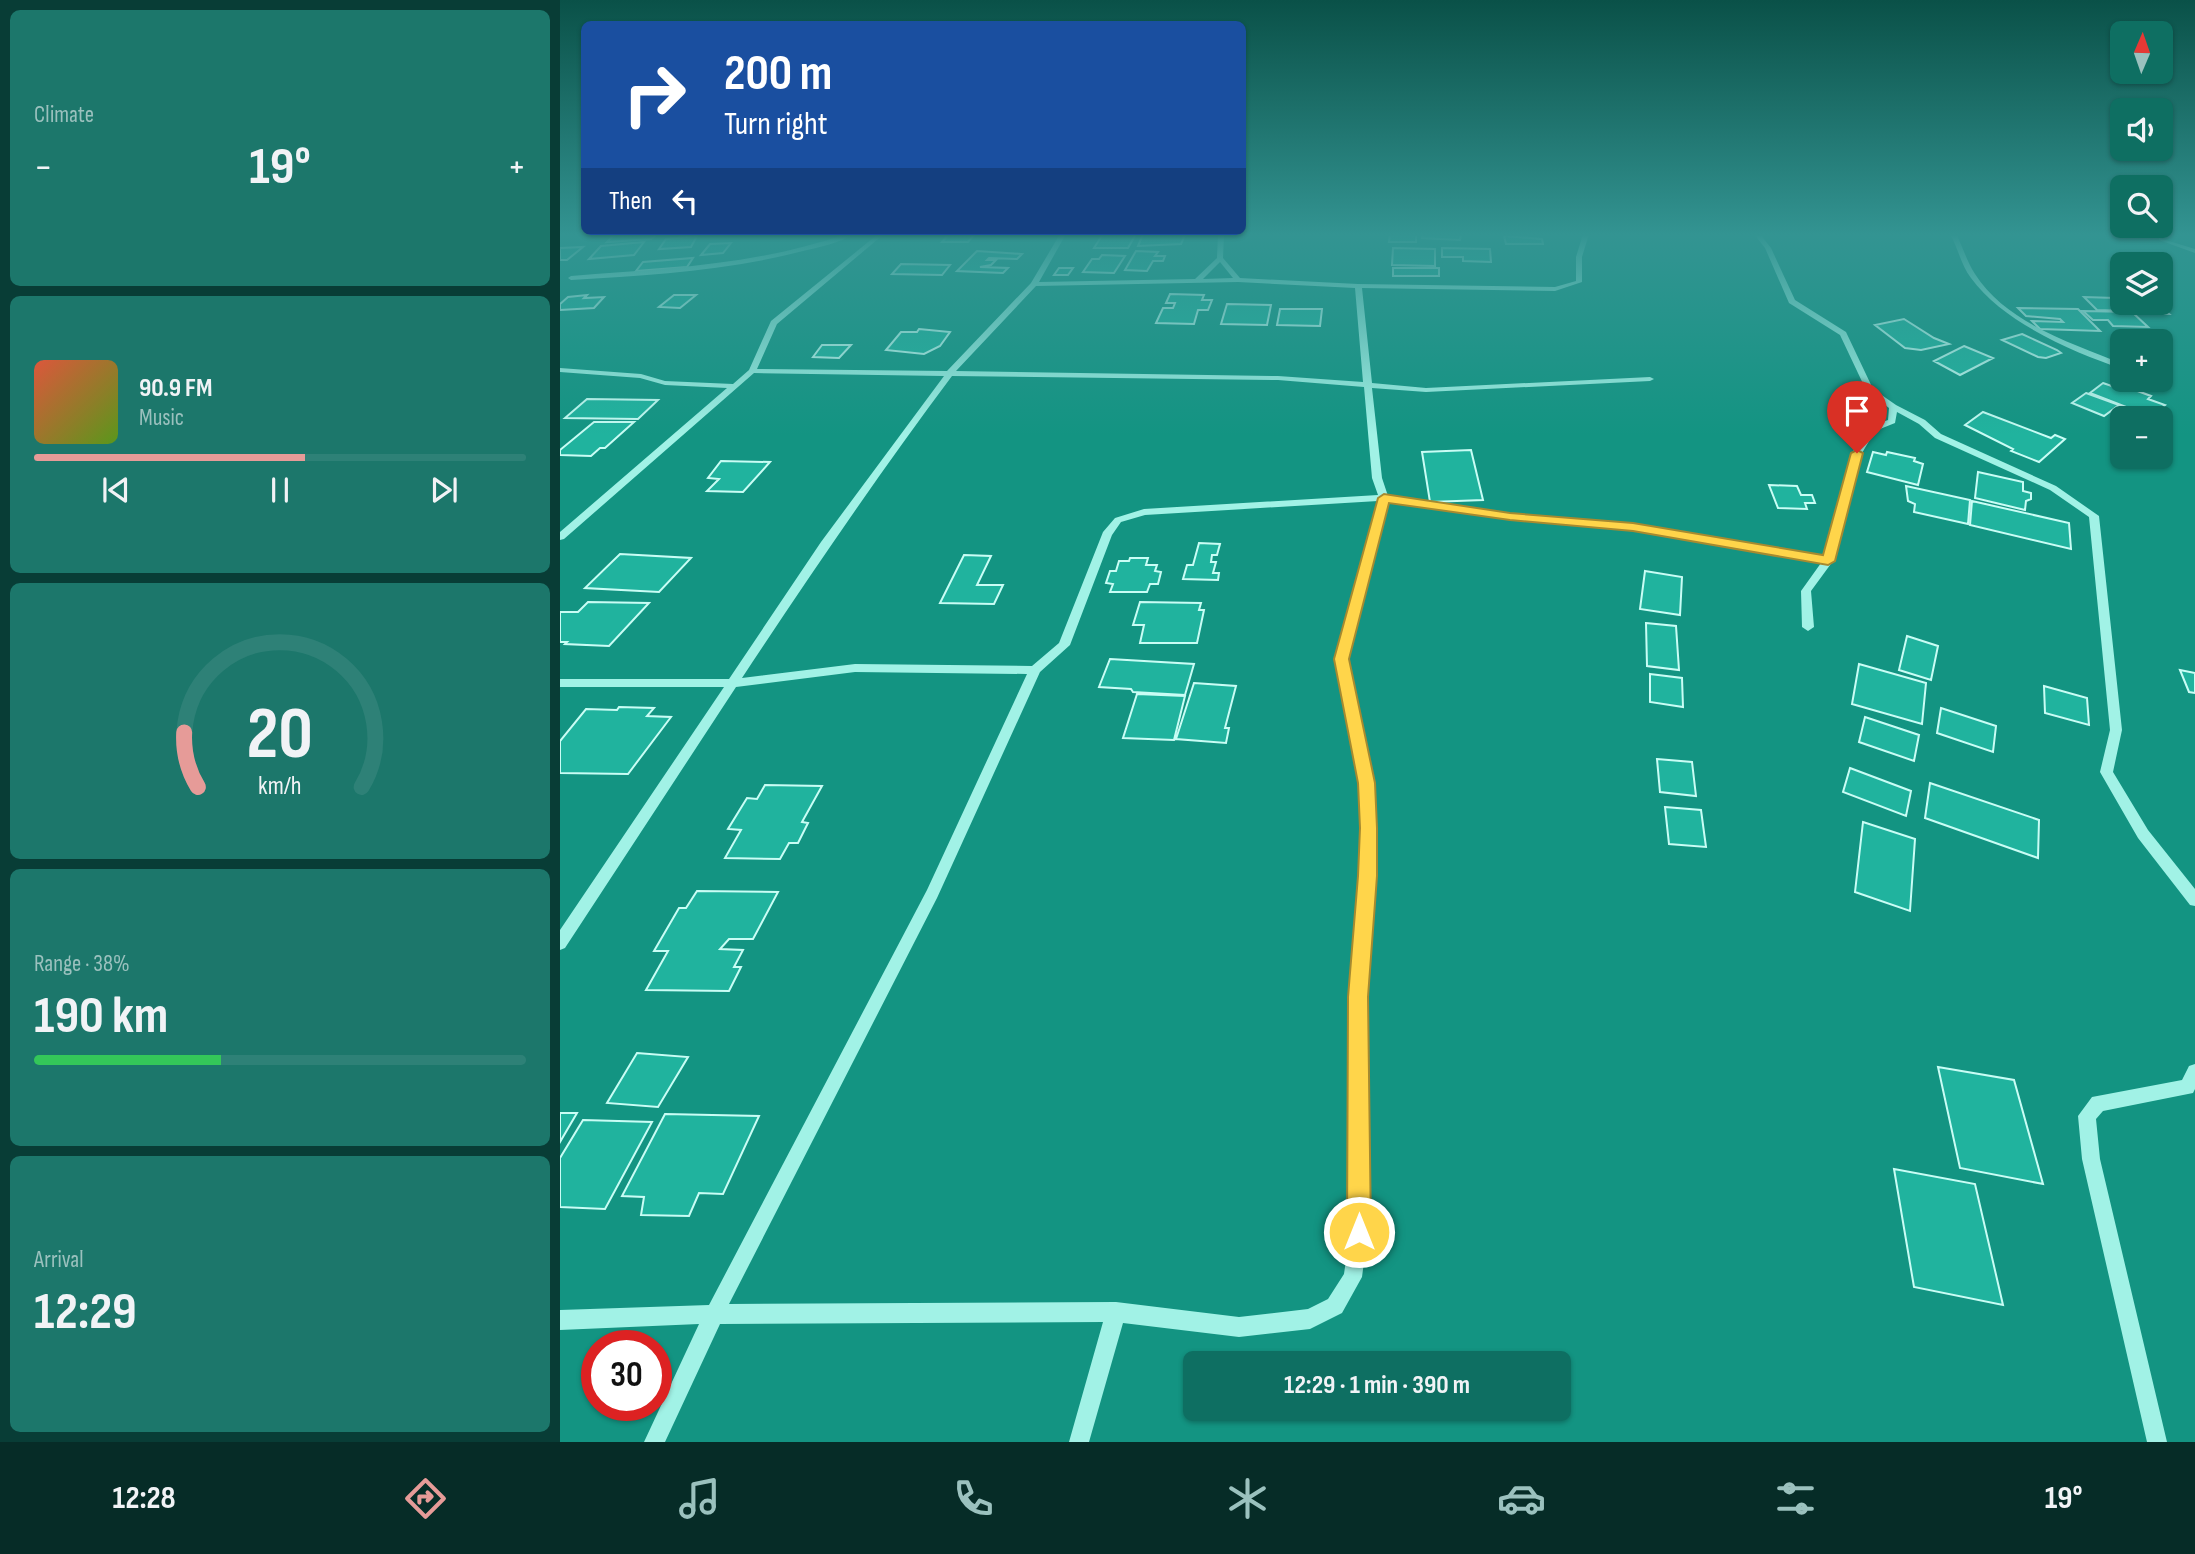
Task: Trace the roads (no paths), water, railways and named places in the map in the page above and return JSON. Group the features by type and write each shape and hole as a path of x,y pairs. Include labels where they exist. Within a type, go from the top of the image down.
{"street":[{"path":"560,537 752,371 774,323 800,301"},
{"path":"560,943 825,544 950,373 1018,301"},
{"path":"560,1320 714,1314 1116,1312 1239,1327 1310,1319 1335,1306 1353,1277 1359,1232 1358,997 1368,876 1367,783 1342,659 1384,498 1377,478 1359,301"},
{"path":"1792,301 1843,334 1870,390 1893,407 1922,422 1951,442 2053,488 2094,516 2116,730 2106,772 2143,834 2195,900"},
{"path":"1994,301 2024,322 2110,361"},
{"path":"560,370 640,376 665,383 733,386"},
{"path":"752,371 1278,379 1463,390 1650,379"},
{"path":"1808,627 1806,591 1828,561 1857,453 1872,429 1892,421 1893,407"},
{"path":"654,1442 714,1314 932,894 1035,670 1064,645 1107,534 1118,520 1144,512 1384,498 1510,516 1633,527 1828,561"},
{"path":"560,683 734,683 855,668 1035,670"},
{"path":"2157,1442 2091,1159 2087,1116 2098,1103 2188,1087 2195,1072"},
{"path":"1079,1442 1116,1312"}]}
